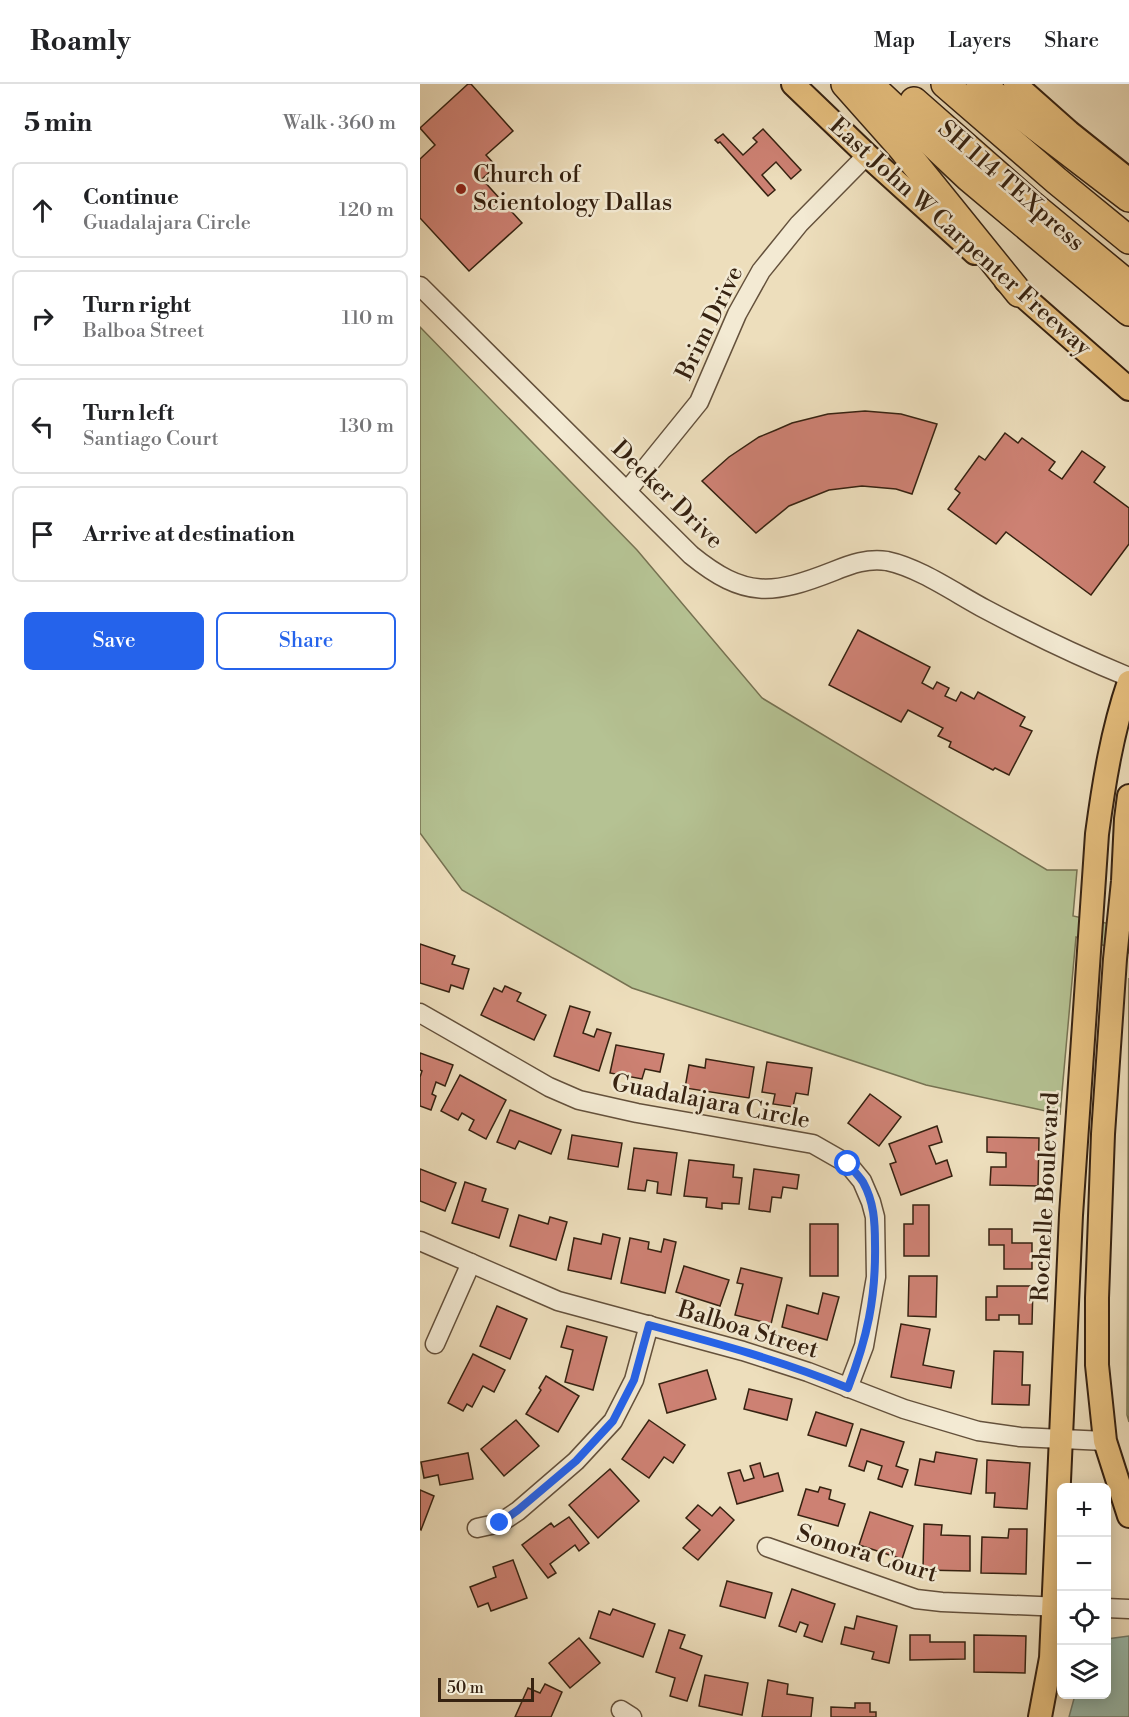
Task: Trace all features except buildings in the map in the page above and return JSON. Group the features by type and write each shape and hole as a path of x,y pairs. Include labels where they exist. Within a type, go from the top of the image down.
{"highway":[{"path":"845,84 901,147 1019,293"},
{"name":"East John W Carpenter Freeway","path":"869,84 969,178 1129,312"},
{"name":"SH 114 TEXpress","path":"895,84 1031,204 1129,285"},
{"name":"SH 114 TEXpress","path":"918,84 1045,196 1129,263"},
{"path":"945,84 1129,240"},
{"path":"980,84 1129,198"}],"main road":[{"name":"East John W Carpenter Freeway","path":"793,84 867,155 1019,293 1129,389"},
{"path":"1015,84 1069,132 1129,180"},
{"name":"Rochelle Boulevard","path":"1058,1591 1062,1439 1077,1113 1097,834 1107,766 1129,682"},
{"path":"1129,796 1104,1111 1097,1287 1097,1365 1106,1441 1129,1516"},
{"name":"Rochelle Boulevard","path":"1040,1717 1057,1614"}],"street":[{"name":"Brim Drive","path":"627,491 699,402 736,314 760,272 800,224 867,155"},
{"name":"Decker Drive","path":"420,286 691,555 709,570 759,590 778,589 811,580 858,562 887,561 915,571 1065,651 1129,677"},
{"name":"Guadalajara Circle","path":"420,1013 549,1087 579,1100 637,1113 813,1144 848,1164 862,1181 875,1217 876,1277 864,1346 848,1388"},
{"name":"Balboa Street","path":"420,1241 558,1301 765,1358 904,1409 978,1431 1020,1437 1106,1441"},
{"path":"435,1344 471,1263"},
{"path":"477,1528 500,1523 518,1510 576,1461 613,1421 634,1380 649,1325"},
{"name":"Sonora Court","path":"766,1547 916,1599 1057,1607"},
{"path":"1111,1608 1129,1609"}],"green space":[{"path":"420,327 637,550 762,698 1047,870 1077,870 1073,916 1129,928 1129,953 1076,937 1060,1114 926,1085 632,988 462,890 420,833"},
{"path":"1129,978 1129,1422 1127,1415"}],"shaded area":[{"path":"1129,1636 1129,1717 1069,1717 1074,1699 1111,1699 1111,1638"}],"place":[{"name":"Church of Scientology Dallas","path":"461,189"}],"route":[{"path":"500,1523 576,1461 613,1421 634,1380 649,1325 743,1351 848,1388 864,1346 876,1277 875,1217 862,1181 848,1164"}]}
